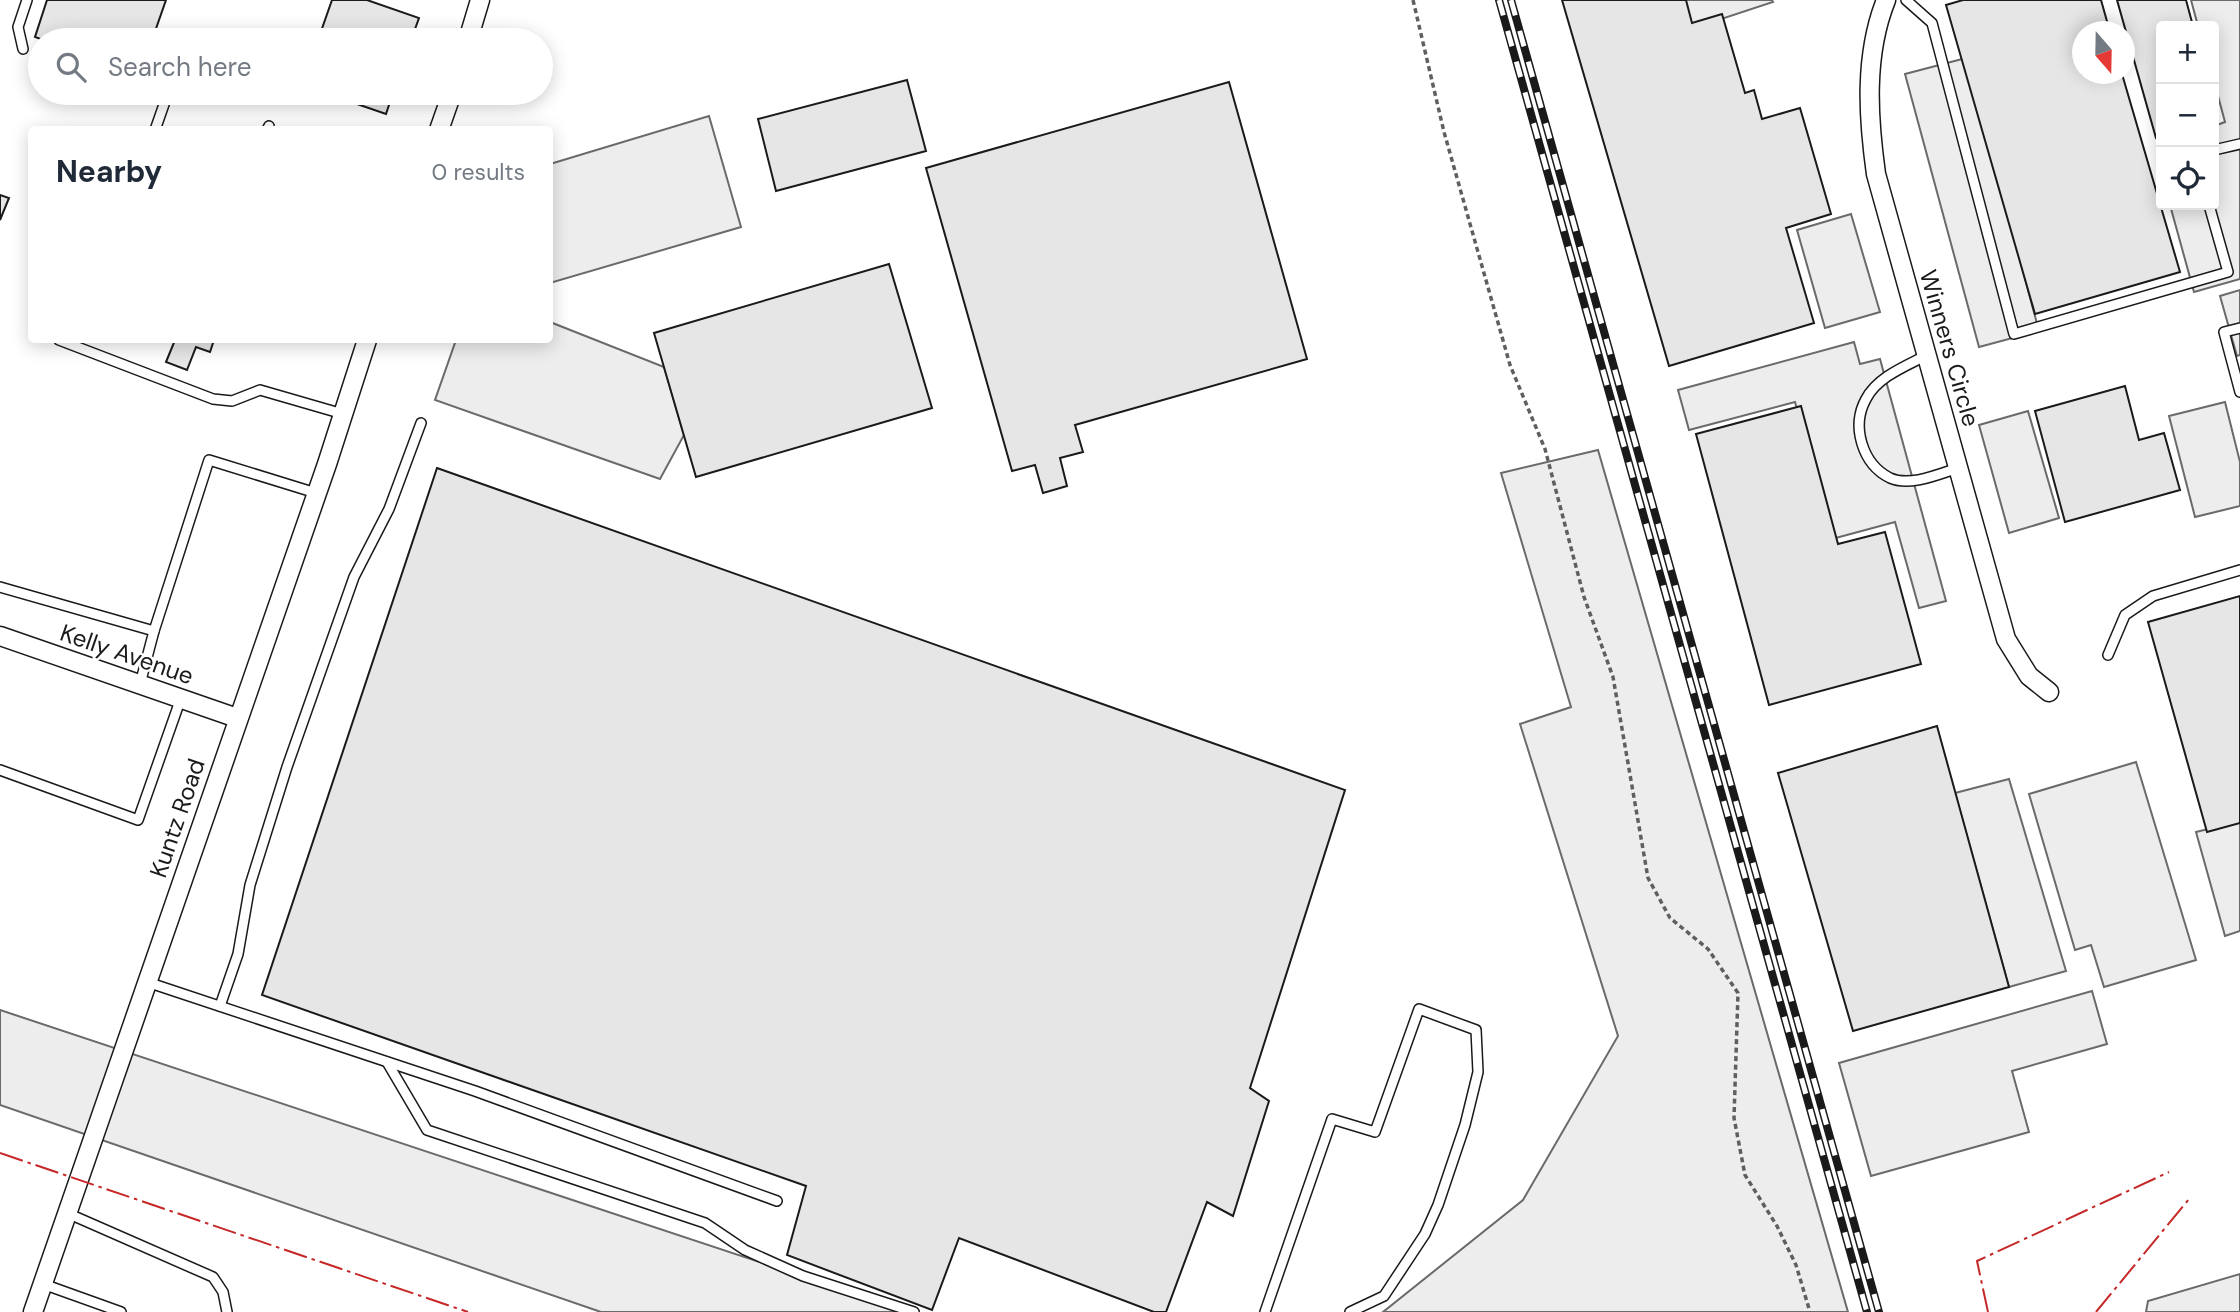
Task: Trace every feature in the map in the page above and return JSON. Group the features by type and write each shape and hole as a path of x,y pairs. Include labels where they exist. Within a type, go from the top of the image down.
{"street":[{"path":"472,28 480,0"},
{"name":"Winners Circle","path":"1886,0 1875,41 1870,85 1870,130 1876,174 2006,639 2029,676 2049,692"},
{"path":"440,126 448,105"},
{"name":"Kuntz Road","path":"33,1312 366,343"},
{"name":"Kelly Avenue","path":"0,636 237,718"}],"lane":[{"path":"23,49 18,27 27,0"},
{"path":"1906,0 1932,23 2014,334 2228,272 2210,210"},
{"path":"156,126 164,105"},
{"path":"2219,149 2240,144"},
{"path":"2240,328 2224,332 2240,392"},
{"path":"67,343 213,399 232,401 260,390 343,414"},
{"path":"1927,355 1885,378 1865,399 1859,429 1865,456 1891,478 1915,481 1958,468"},
{"path":"220,1006 238,954 250,885 287,766 354,577 389,509 421,423"},
{"path":"140,684 154,631 209,460 316,493"},
{"path":"2108,655 2125,615 2153,596 2240,570"},
{"path":"0,587 154,631"},
{"path":"0,771 138,820 181,698"},
{"path":"147,982 387,1062 777,1201"},
{"path":"1265,1312 1332,1119 1375,1132 1419,1009 1476,1030 1478,1072 1465,1125 1438,1205 1424,1234 1384,1296 1350,1312"},
{"path":"387,1062 427,1130 705,1223 745,1250 803,1276 914,1312"},
{"path":"67,1213 213,1277 223,1292 227,1312"},
{"path":"43,1284 121,1312"}],"path":[{"path":"1413,0 1444,132 1510,365 1545,449 1584,597 1612,677 1648,878 1670,918 1708,949 1738,993 1734,1118 1745,1175 1791,1255 1810,1312"}],"shaded area":[{"path":"1684,0 1772,0 1773,2 1691,29"},
{"path":"2191,0 2240,0 2240,279 2194,292 2171,210 2219,210 2219,124 2225,122 2219,100 2219,21 2197,21"},
{"path":"1966,58 2039,331 1979,347 1905,74"},
{"path":"709,116 741,227 553,282 553,163"},
{"path":"1851,214 1880,312 1825,328 1797,230"},
{"path":"2240,290 2240,355 2237,356 2220,296"},
{"path":"553,323 664,367 684,435 660,479 435,400 455,343 553,343"},
{"path":"1854,342 1860,364 1880,359 1946,601 1919,608 1895,522 1832,539 1795,402 1689,430 1678,390"},
{"path":"2225,402 2240,462 2240,506 2195,517 2169,416"},
{"path":"2028,411 2059,518 2009,533 1979,425"},
{"path":"1598,450 1848,1312 1383,1312 1523,1200 1618,1036 1520,724 1571,707 1501,473"},
{"path":"2136,762 2196,960 2104,987 2091,945 2075,950 2029,794"},
{"path":"2009,779 2066,971 2009,987 1955,793"},
{"path":"2240,821 2240,931 2225,936 2196,832"},
{"path":"2092,991 2107,1044 2012,1071 2029,1132 1871,1176 1839,1063"},
{"path":"0,1010 910,1312 601,1312 0,1105"},
{"path":"2240,1274 2240,1312 2146,1312 2148,1301"}],"building":[{"path":"47,0 166,0 156,28 38,28"},
{"path":"332,0 367,0 419,18 415,28 322,28"},
{"path":"1562,0 1686,0 1692,23 1722,14 1745,93 1754,90 1762,119 1800,108 1831,214 1786,228 1814,323 1669,366"},
{"path":"1963,0 2101,0 2107,21 2072,21 2072,84 2125,84 2156,190 2156,210 2162,210 2180,272 2035,314 1946,5"},
{"path":"2117,0 2186,0 2192,21 2156,21 2156,138 2135,64 2135,21 2123,21"},
{"path":"907,80 926,151 776,191 758,119"},
{"path":"1229,82 1307,359 1075,425 1083,452 1060,458 1067,486 1043,493 1035,465 1012,471 926,168"},
{"path":"360,105 389,105 386,114"},
{"path":"0,195 9,198 0,220"},
{"path":"889,264 932,408 696,477 654,333"},
{"path":"174,343 213,343 210,352 196,347 187,370 166,362"},
{"path":"2125,386 2139,440 2164,433 2180,490 2065,522 2035,411"},
{"path":"1801,406 1838,544 1885,532 1921,664 1769,705 1696,434"},
{"path":"437,468 1345,790 1250,1088 1269,1101 1233,1216 1207,1202 1166,1312 1154,1312 959,1238 932,1310 787,1255 806,1186 262,995"},
{"path":"2240,596 2240,823 2207,832 2148,622"},
{"path":"1937,726 2009,987 1853,1031 1778,773"}],"railway":[{"path":"1499,0 1867,1312"},
{"path":"1511,0 1879,1312"}],"power":[{"path":"0,1153 468,1312"},
{"path":"1988,1312 1977,1261 2169,1172"},
{"path":"2096,1312 2189,1199"}]}
